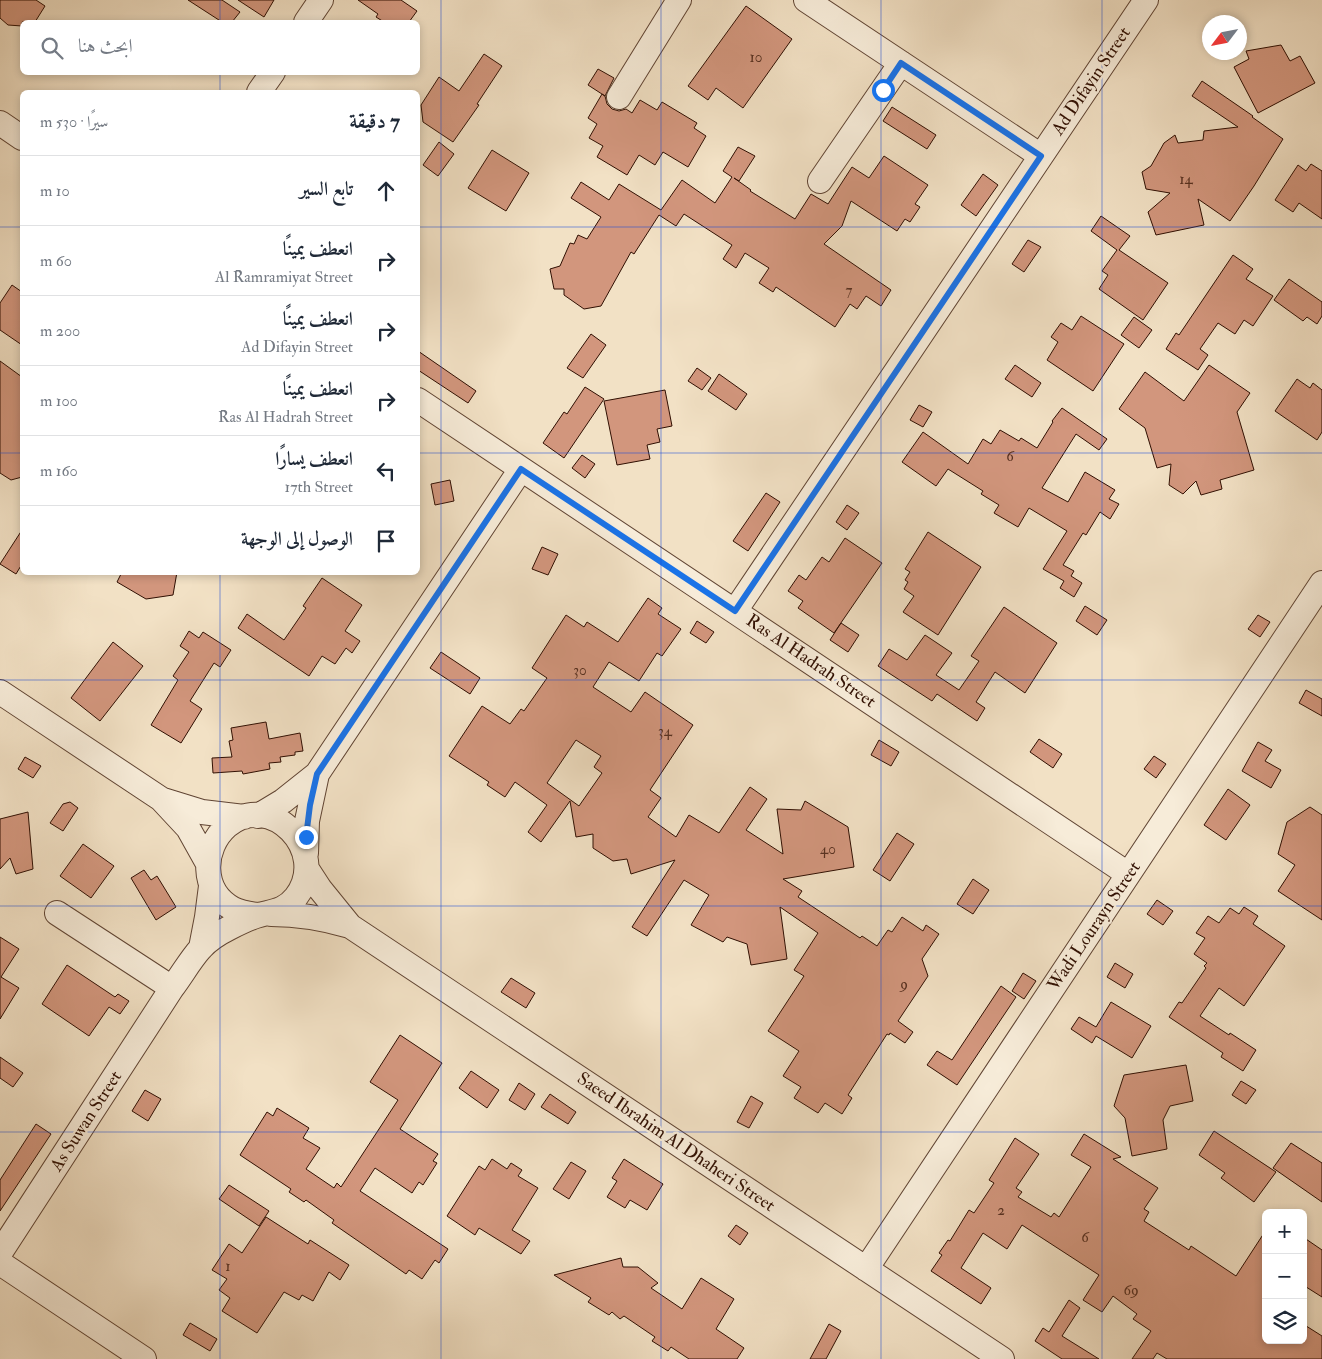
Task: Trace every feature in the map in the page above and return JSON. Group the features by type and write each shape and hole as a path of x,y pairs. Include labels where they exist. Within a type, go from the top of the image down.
{"street":[{"path":"307,20 321,0"},
{"path":"619,96 679,0"},
{"path":"806,0 1041,156"},
{"name":"Ad Difayin Street","path":"735,611 1146,0"},
{"path":"820,181 901,63"},
{"path":"261,90 271,75"},
{"path":"0,123 20,137"},
{"name":"Ras Al Hadrah Street","path":"420,401 1128,874"},
{"path":"207,862 211,847 218,834 230,824 283,801 317,774 521,469"},
{"name":"Wadi Lourayn Street","path":"866,1269 1322,583"},
{"path":"0,692 161,799 188,828 207,862 211,886 220,899 231,908 244,914 264,914 284,907 296,897 304,884 307,821 317,774"},
{"path":"161,799 202,812 270,818 287,827 300,841 306,861"},
{"name":"Saeed Ibrahim Al Dhaheri Street","path":"306,861 320,889 350,926"},
{"name":"As Suwan Street","path":"201,948 211,886"},
{"path":"57,914 172,988"},
{"name":"Saeed Ibrahim Al Dhaheri Street","path":"264,914 297,914 324,918 350,926 1002,1359"},
{"name":"As Suwan Street","path":"0,1254 172,988 201,948 228,929 264,914"},
{"path":"0,1263 144,1359"}],"building":[{"path":"0,0 36,0 45,6 36,20 20,20 20,26 8,25 0,18"},
{"path":"188,0 222,0 240,12 234,20 219,20"},
{"path":"238,0 274,0 264,17"},
{"path":"358,0 401,0 417,11 410,20 381,20 376,17 378,14"},
{"path":"746,6 792,39 743,108 716,88 708,100 688,86"},
{"path":"1281,45 1290,61 1300,56 1315,83 1258,113 1234,67 1249,59 1247,51"},
{"path":"484,54 502,66 477,104 479,105 453,142 423,122 421,105 439,77 459,91"},
{"path":"598,69 614,78 605,96 588,85"},
{"path":"1202,81 1283,139 1230,221 1198,199 1204,225 1156,235 1148,212 1170,193 1146,189 1142,172 1151,166 1164,143 1175,135 1178,143 1203,140 1204,131 1238,127 1192,96"},
{"path":"602,94 612,109 619,111 626,109 632,113 640,100 657,110 662,102 697,123 694,128 706,136 688,167 663,152 655,165 639,155 627,175 597,157 603,146 589,138 597,124 588,118"},
{"path":"892,107 936,135 927,149 883,121"},
{"path":"439,142 454,154 438,176 423,165"},
{"path":"738,147 755,156 739,181 734,178 750,191 795,219 811,194 828,204 852,167 869,178 884,156 928,185 915,204 920,207 910,222 905,219 897,231 851,201 842,226 824,244 891,290 881,306 866,296 857,309 850,304 835,327 776,287 773,292 759,283 769,268 745,253 736,268 723,259 732,245 684,214 676,226 659,215 634,254 631,252 601,306 584,309 564,295 564,289 554,289 550,269 560,266 570,243 574,244 578,235 587,239 601,217 571,198 581,182 609,200 619,184 661,210 682,180 715,203 732,177 723,171"},
{"path":"492,150 529,173 506,211 468,188"},
{"path":"1311,164 1322,171 1322,219 1299,203 1293,212 1275,200 1298,165 1306,171"},
{"path":"983,174 998,185 976,216 961,205"},
{"path":"1101,216 1130,236 1119,250 1168,283 1143,320 1099,289 1108,275 1102,271 1117,250 1091,231"},
{"path":"1028,240 1041,247 1024,272 1012,264"},
{"path":"1233,255 1253,269 1246,279 1273,296 1253,326 1244,320 1235,334 1218,323 1200,349 1208,355 1198,370 1166,349 1176,333 1179,335"},
{"path":"1289,279 1322,302 1322,316 1317,324 1307,317 1303,321 1274,300"},
{"path":"12,285 20,291 20,344 0,330 0,303"},
{"path":"1081,316 1124,344 1093,391 1047,360 1058,342 1051,337 1061,323 1072,330"},
{"path":"1134,317 1152,330 1139,348 1121,335"},
{"path":"591,334 606,345 583,378 567,368"},
{"path":"420,352 476,391 468,403 420,371"},
{"path":"0,361 20,376 20,478 11,480 0,473"},
{"path":"1015,365 1041,383 1032,397 1005,379"},
{"path":"1209,365 1250,393 1237,412 1254,470 1220,480 1222,489 1201,495 1196,481 1183,494 1169,485 1171,464 1157,468 1145,428 1119,409 1145,372 1184,401"},
{"path":"697,368 711,378 702,390 688,381"},
{"path":"719,374 747,394 736,410 708,391"},
{"path":"1297,379 1310,388 1313,383 1322,390 1322,432 1317,440 1275,411"},
{"path":"585,387 604,399 564,458 543,443 564,412 567,414"},
{"path":"665,390 672,426 657,429 660,442 647,445 650,459 617,465 604,401"},
{"path":"919,405 932,412 923,427 910,420"},
{"path":"1062,408 1107,439 1099,450 1076,434 1042,488 1068,502 1085,472 1115,490 1109,499 1119,504 1110,519 1100,512 1086,535 1083,533 1063,565 1074,571 1071,576 1082,583 1074,597 1060,588 1064,581 1043,569 1067,531 1029,508 1018,527 994,513 999,505 981,494 983,491 948,469 936,486 902,462 923,432 968,464 983,439 991,444 1000,430 1019,441 1021,438 1037,448 1052,421"},
{"path":"582,455 595,464 585,478 572,468"},
{"path":"450,480 454,501 435,505 431,484"},
{"path":"766,493 780,502 748,551 733,541"},
{"path":"847,505 859,513 847,530 836,522"},
{"path":"928,532 981,567 938,635 903,612 914,596 904,589 908,582 905,580 910,572 905,569"},
{"path":"20,533 20,567 16,574 0,564"},
{"path":"845,538 882,563 834,633 798,608 803,601 788,591 799,575 806,580 822,557 829,562"},
{"path":"542,547 558,554 548,575 532,569"},
{"path":"120,575 176,575 173,595 146,599 117,582"},
{"path":"322,578 362,605 345,631 360,641 352,653 346,648 335,664 322,656 309,676 238,628 247,614 284,640 306,608 303,606"},
{"path":"648,598 662,608 658,614 681,629 662,656 657,653 639,681 609,662 593,687 631,712 645,692 693,725 650,790 661,798 648,817 676,837 689,815 719,833 750,787 767,799 746,830 783,854 777,809 801,810 805,801 848,827 854,867 783,879 802,891 798,897 860,938 862,936 877,946 888,930 892,932 902,917 923,931 926,925 939,934 922,959 928,976 898,1021 913,1032 905,1043 890,1033 889,1035 887,1034 848,1095 852,1098 842,1114 825,1103 818,1113 794,1098 801,1087 783,1076 799,1051 768,1031 804,976 794,970 818,933 780,907 787,959 751,965 747,944 727,937 723,942 691,925 709,895 684,880 647,936 632,927 675,860 631,874 627,859 613,861 593,848 593,834 576,837 570,801 541,842 528,832 547,805 515,782 505,797 487,785 489,782 449,756 482,706 510,724 521,709 524,711 547,678 532,668 566,615 584,627 587,622 618,642","holes":["576,740 601,756 594,767 602,773 579,806 547,783"]},
{"path":"1085,606 1107,620 1097,635 1076,621"},
{"path":"1004,607 1057,643 1025,693 995,672 976,702 985,708 977,721 937,694 932,701 878,666 889,649 907,660 925,635 952,653 936,675 959,690 979,661 971,656"},
{"path":"1258,615 1270,622 1260,637 1248,629"},
{"path":"697,621 714,632 706,643 690,633"},
{"path":"841,623 859,635 848,652 830,640"},
{"path":"189,631 199,638 203,632 231,650 220,667 214,663 190,701 202,709 181,743 151,725 178,680 173,676 189,652 180,646"},
{"path":"113,642 143,666 100,721 71,698"},
{"path":"441,652 480,678 470,694 430,668"},
{"path":"1306,690 1322,699 1322,716 1299,703"},
{"path":"266,722 269,739 300,733 303,751 295,752 295,755 280,757 281,762 269,763 270,769 243,774 242,771 213,773 212,758 232,757 229,741 233,740 231,728"},
{"path":"1039,739 1062,754 1053,768 1030,752"},
{"path":"879,740 899,752 891,766 871,755"},
{"path":"1258,742 1272,750 1265,761 1281,770 1271,788 1242,771"},
{"path":"1154,756 1166,764 1156,778 1144,769"},
{"path":"25,757 41,766 33,778 18,769"},
{"path":"1228,789 1250,805 1226,840 1204,825"},
{"path":"70,802 78,808 63,831 50,823 63,804"},
{"path":"1310,807 1322,815 1322,920 1278,891 1295,865 1278,854 1287,822"},
{"path":"28,812 33,869 16,874 10,858 0,869 0,819"},
{"path":"897,833 914,844 890,881 873,870"},
{"path":"83,844 114,866 91,898 60,876"},
{"path":"144,870 151,880 157,876 176,907 156,920 131,878"},
{"path":"973,879 989,890 973,914 957,904"},
{"path":"1157,900 1173,911 1163,925 1147,914"},
{"path":"1244,907 1258,916 1253,924 1285,946 1244,1006 1219,988 1200,1016 1256,1050 1243,1071 1221,1057 1223,1053 1169,1017 1179,1002 1182,1003 1206,968 1204,966 1207,963 1194,954 1205,938 1196,933 1208,916 1219,923 1230,908 1239,914"},
{"path":"0,937 19,949 1,977 19,988 0,1019"},
{"path":"1115,963 1133,974 1125,988 1107,977"},
{"path":"67,965 115,997 118,994 129,1001 120,1014 109,1007 89,1036 42,1004"},
{"path":"1023,973 1036,981 1024,999 1012,991"},
{"path":"511,978 535,993 526,1008 501,992"},
{"path":"1001,986 1016,997 957,1085 927,1065 937,1051 952,1060"},
{"path":"1111,1002 1151,1026 1132,1058 1096,1036 1092,1043 1071,1029 1079,1017 1096,1027"},
{"path":"400,1035 442,1063 400,1129 438,1154 433,1161 437,1163 423,1185 419,1182 412,1193 375,1168 360,1191 448,1249 439,1263 435,1260 422,1279 409,1270 406,1274 332,1223 334,1220 306,1200 304,1202 289,1192 291,1189 240,1155 267,1112 273,1116 277,1108 309,1128 303,1138 320,1148 306,1169 334,1188 337,1183 341,1187 398,1100 370,1082"},
{"path":"0,1057 23,1073 13,1087 0,1078"},
{"path":"1186,1065 1193,1101 1170,1106 1163,1120 1167,1149 1132,1156 1125,1118 1114,1106 1124,1075"},
{"path":"471,1071 499,1090 487,1108 459,1088"},
{"path":"1241,1081 1256,1090 1246,1104 1232,1095"},
{"path":"519,1083 535,1094 525,1110 509,1100"},
{"path":"145,1090 161,1099 148,1121 132,1111"},
{"path":"550,1094 576,1112 568,1124 541,1107"},
{"path":"751,1096 763,1103 749,1128 737,1122"},
{"path":"36,1124 51,1134 0,1211 0,1180"},
{"path":"1214,1131 1276,1172 1254,1202 1221,1178 1225,1173 1199,1155"},
{"path":"1084,1134 1121,1157 1113,1159 1158,1188 1144,1209 1149,1212 1144,1221 1189,1250 1191,1246 1236,1276 1262,1236 1262,1344 1307,1344 1307,1327 1322,1336 1322,1359 1167,1359 1157,1353 1153,1359 1132,1359 1151,1331 1133,1319 1137,1314 1113,1296 1102,1312 1083,1300 1099,1275 1022,1225 1007,1249 983,1233 961,1268 991,1288 981,1304 931,1271 942,1255 939,1253 948,1240 950,1241 969,1210 974,1213 994,1183 989,1180 1015,1138 1039,1154 1016,1188 1022,1192 1018,1197 1051,1217 1054,1213 1059,1217 1091,1167 1071,1155"},
{"path":"1291,1143 1322,1163 1322,1202 1273,1168"},
{"path":"492,1159 507,1169 511,1163 522,1170 518,1176 538,1188 512,1230 530,1241 521,1254 479,1228 475,1235 447,1216 479,1166 485,1170"},
{"path":"624,1159 663,1184 647,1210 630,1200 625,1208 607,1197 617,1181 612,1178"},
{"path":"571,1162 586,1171 569,1199 553,1189"},
{"path":"229,1185 269,1211 259,1226 219,1199"},
{"path":"266,1217 308,1244 310,1240 349,1265 340,1280 329,1272 313,1301 302,1295 299,1300 284,1292 257,1333 222,1311 230,1298 219,1290 227,1279 212,1270 229,1244 242,1253"},
{"path":"736,1225 748,1233 740,1245 728,1236"},
{"path":"1307,1240 1322,1250 1322,1297 1307,1288"},
{"path":"621,1258 623,1267 638,1267 658,1283 651,1288 682,1309 701,1278 734,1299 716,1329 744,1348 737,1359 689,1359 671,1347 668,1351 652,1341 655,1337 624,1316 620,1319 612,1312 609,1315 588,1302 591,1298 554,1275"},
{"path":"1069,1300 1080,1308 1062,1336 1099,1359 1062,1359 1035,1341 1043,1328 1049,1332"},
{"path":"190,1323 217,1339 210,1351 183,1335"},
{"path":"829,1324 841,1331 826,1359 810,1359"}],"route":[{"path":"306,837 307,821 317,774 521,469 735,611 1041,156 901,63 883,90"}]}
